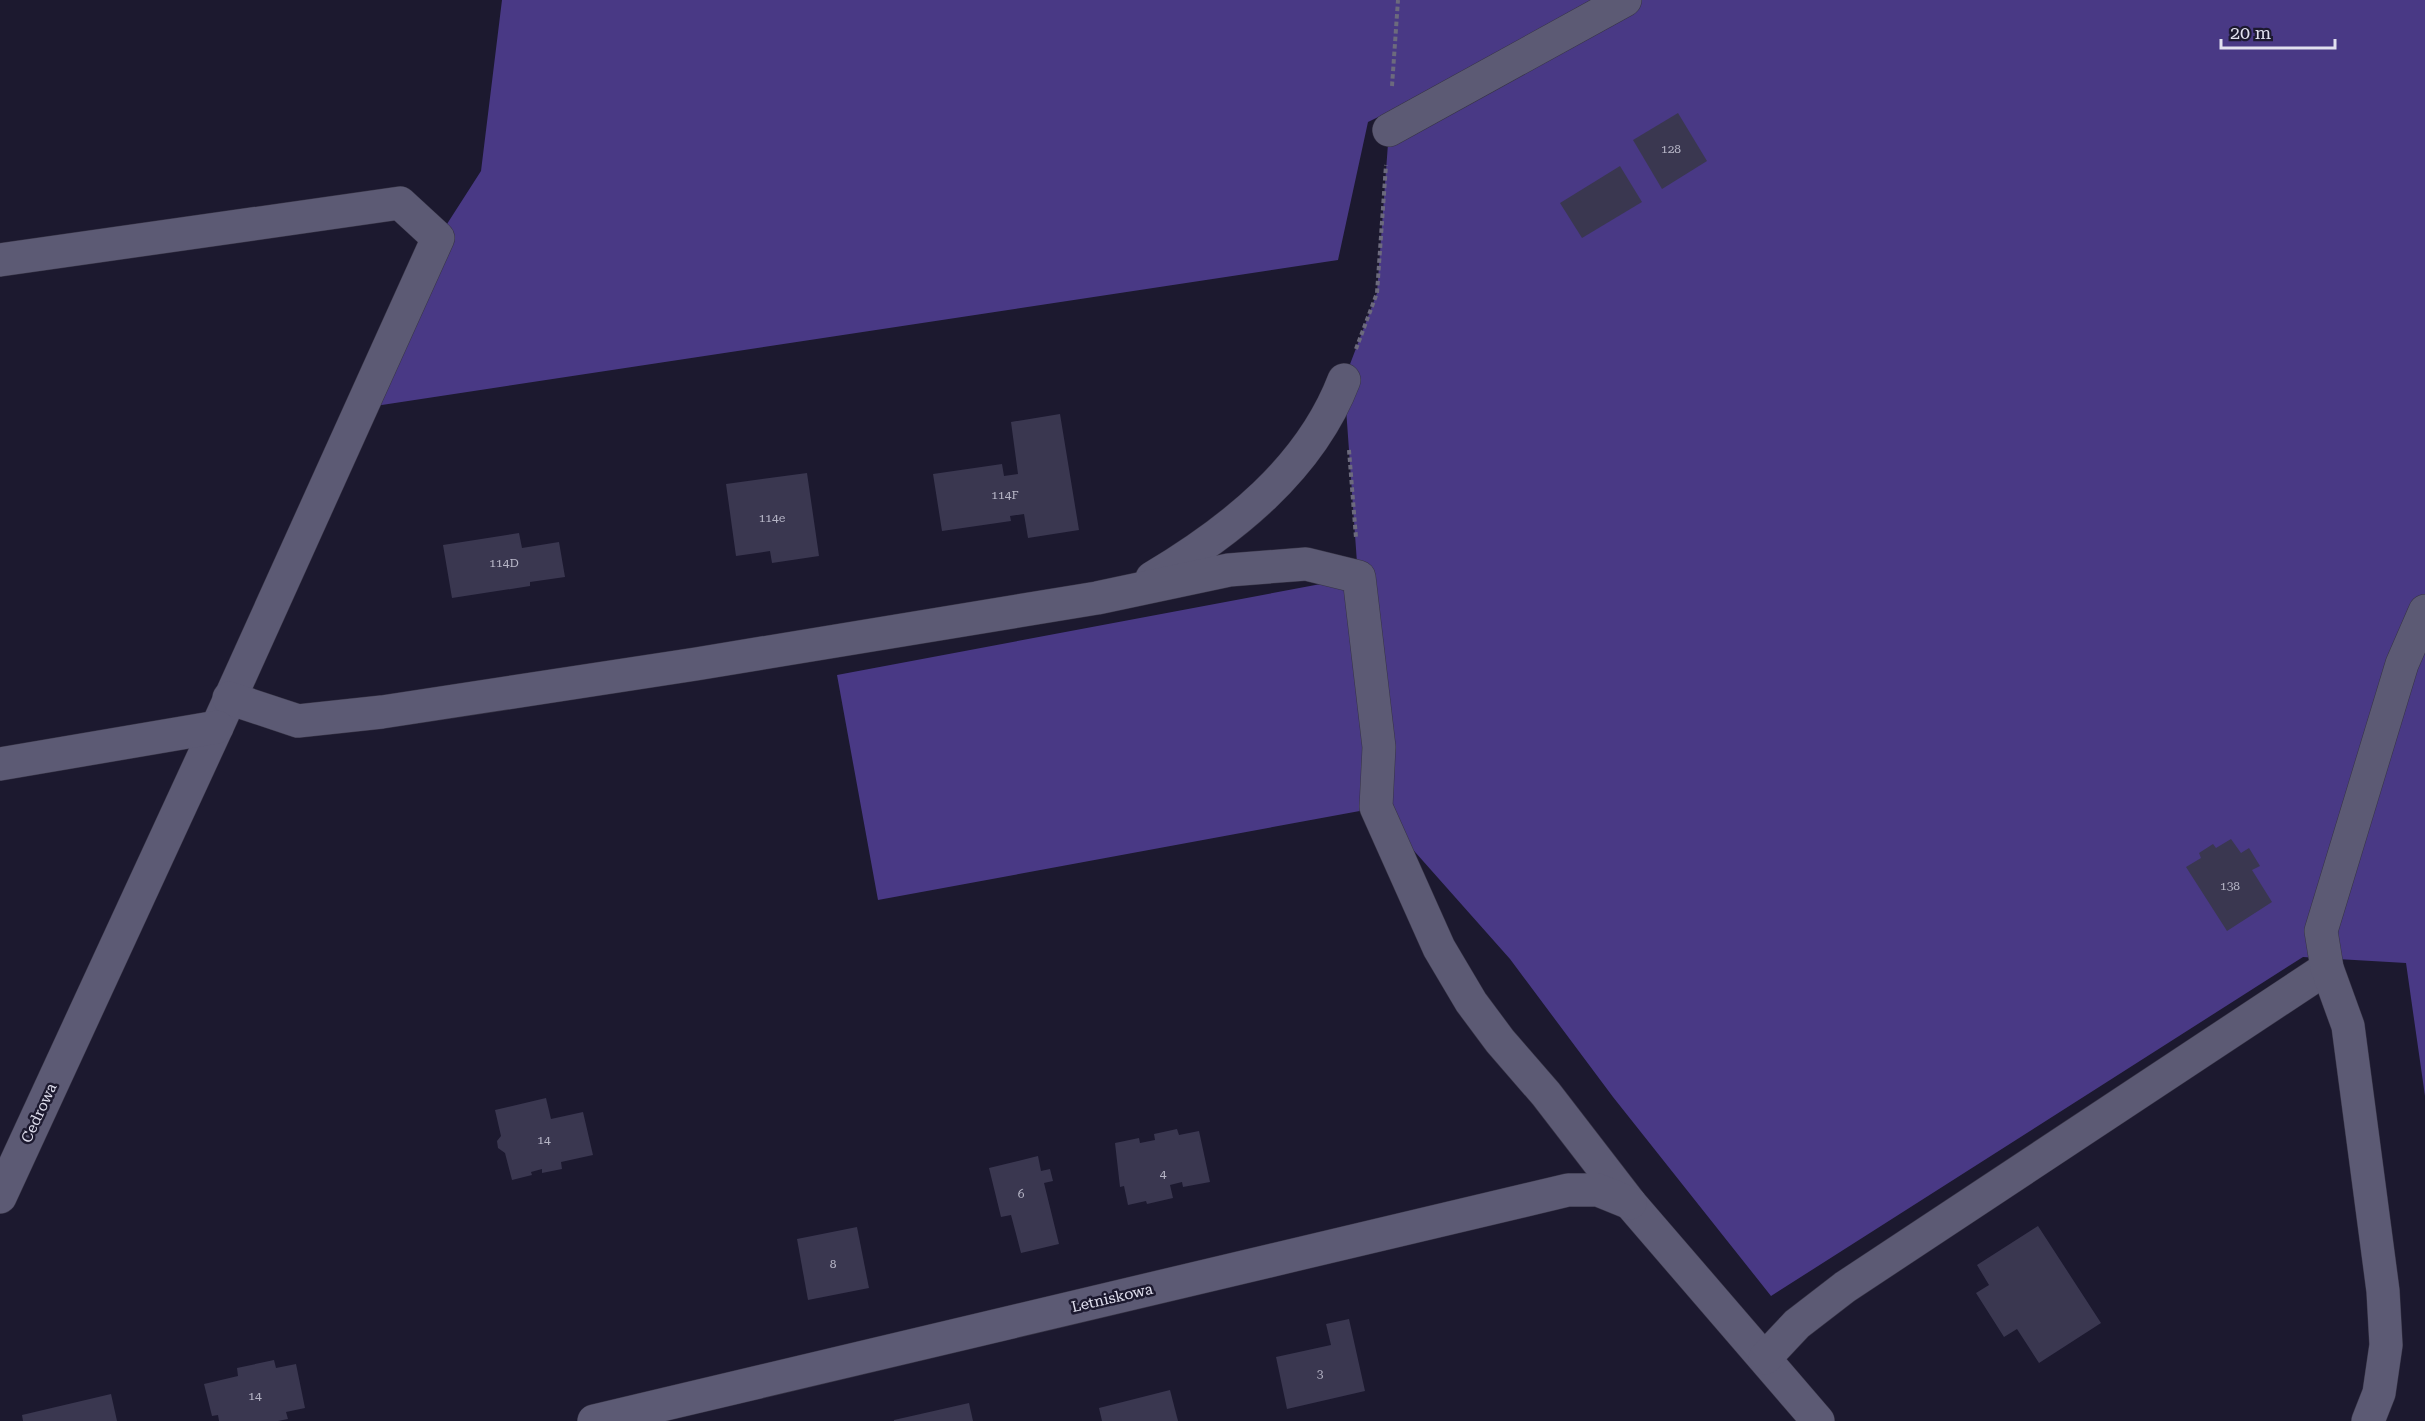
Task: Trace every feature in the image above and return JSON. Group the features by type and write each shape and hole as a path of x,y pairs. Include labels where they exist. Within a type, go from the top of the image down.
{"street":[{"path":"1389,130 1625,0"},
{"name":"Cedrowa","path":"0,260 400,203 438,238 0,1197"},
{"path":"1135,589 1207,543 1268,493 1288,472 1322,426 1335,403 1344,380"},
{"path":"0,764 223,713 298,721 382,712 696,664 1097,598 1229,570 1306,564 1359,577 1379,747 1376,807 1439,948 1471,1002 1630,1203 1818,1421"},
{"path":"2368,1421 2379,1394 2386,1345 2383,1292 2348,1026 2327,968 2322,931 2402,664 2425,611"},
{"path":"1765,1358 1797,1323 1845,1287 2327,968"},
{"name":"Letniskowa","path":"594,1421 1568,1190 1598,1190 1630,1203"}],"path":[{"path":"1344,380 1377,293 1398,0"},
{"path":"1348,438 1359,577"}],"shaded area":[{"path":"502,0 1619,0 1368,122 1338,260 362,408 438,238 481,171"},
{"path":"1625,0 2425,0 2425,1096 2406,963 2303,957 1771,1296 1613,1097 1510,959 1376,808 878,900 837,675 1358,577 1344,380 1377,293 1389,130"}],"building":[{"path":"1678,113 1707,161 1662,189 1633,140"},
{"path":"1620,166 1642,202 1582,238 1560,203"},
{"path":"1060,414 1079,530 1028,538 1024,514 1010,516 1011,521 942,531 933,474 1002,464 1004,476 1018,474 1011,422"},
{"path":"807,473 819,556 772,563 770,551 736,556 726,484"},
{"path":"519,533 522,548 559,542 565,577 530,582 530,586 452,598 443,545"},
{"path":"2231,839 2241,853 2249,848 2260,866 2252,870 2272,902 2227,931 2186,867 2201,858 2199,853 2213,844 2216,848"},
{"path":"546,1098 551,1119 583,1112 593,1155 561,1162 562,1169 542,1173 542,1169 531,1172 532,1175 512,1180 505,1153 498,1148 497,1141 501,1136 495,1110"},
{"path":"1177,1129 1179,1135 1199,1131 1210,1182 1183,1187 1182,1182 1170,1185 1173,1198 1147,1204 1146,1201 1128,1205 1124,1186 1120,1187 1115,1143 1139,1138 1140,1143 1155,1140 1154,1134"},
{"path":"1038,1156 1041,1171 1050,1169 1053,1181 1044,1183 1059,1244 1021,1253 1011,1215 1001,1217 989,1168"},
{"path":"2038,1226 2101,1323 2039,1363 2017,1329 2004,1337 1976,1293 1989,1285 1977,1265"},
{"path":"857,1227 869,1288 808,1300 797,1239"},
{"path":"1349,1319 1365,1391 1287,1409 1276,1357 1331,1345 1326,1324"},
{"path":"274,1360 276,1368 296,1364 305,1408 286,1412 288,1419 278,1421 219,1421 218,1415 212,1416 204,1384 238,1376 237,1368"},
{"path":"1170,1390 1178,1421 1102,1421 1099,1408"},
{"path":"111,1394 117,1421 23,1421 22,1415"},
{"path":"969,1403 973,1421 894,1421 894,1420"}]}
